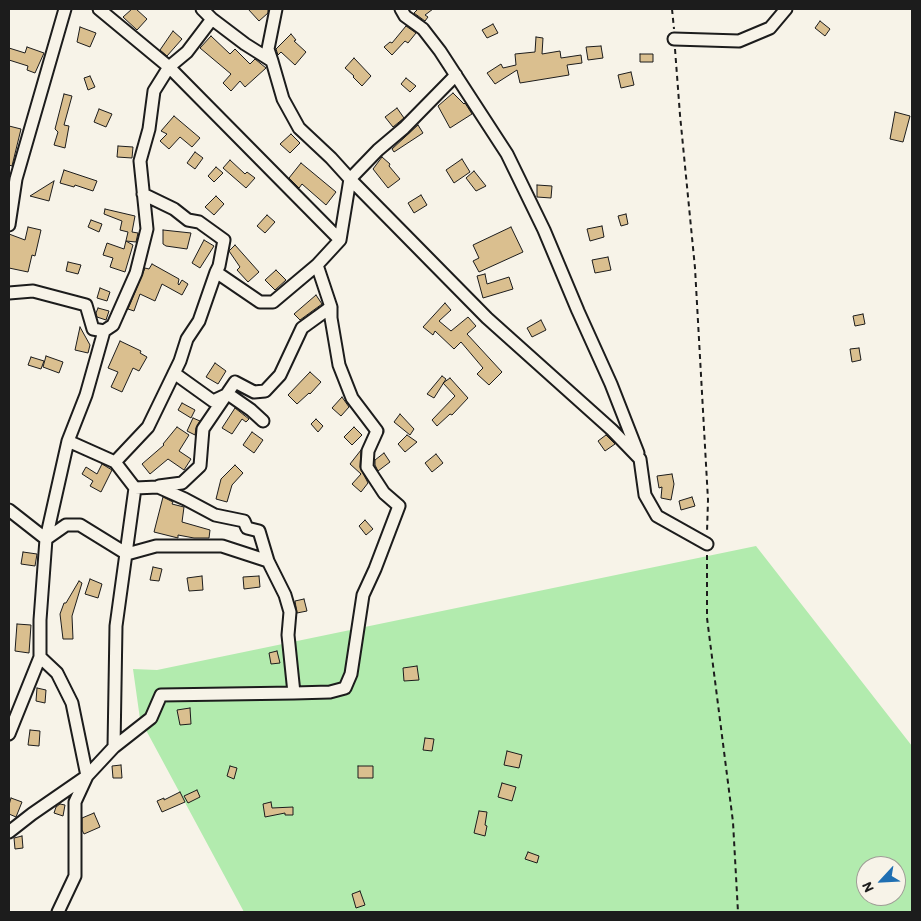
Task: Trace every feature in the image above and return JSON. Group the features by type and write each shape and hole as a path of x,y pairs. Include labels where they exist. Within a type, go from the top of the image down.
{"street":[{"path":"9,226 16,179 65,9"},
{"path":"99,9 169,67 340,240"},
{"path":"202,9 245,44 272,61"},
{"path":"276,9 268,49 283,99 299,128 331,158 487,318 612,430 640,459"},
{"path":"401,9 405,16 423,29 456,75 507,154 544,230 611,384 640,459 645,495 657,516 707,544"},
{"path":"674,39 739,41 770,28 786,9"},
{"path":"9,293 33,291 86,305 93,329 104,330 113,325 136,273 147,228 140,162 150,130 154,91 169,67 187,52 212,19"},
{"path":"216,272 260,302 273,302 317,264 340,240 350,179 456,75"},
{"path":"115,462 148,427 180,361 187,339 199,321 219,266 224,240 199,222 188,220 174,209 143,194"},
{"path":"9,832 87,776 114,747 151,718 161,695 330,692 345,688 351,674 363,595 376,569 399,506 384,493 367,467 368,451 377,431 352,398 340,365 331,318 331,307 317,264"},
{"path":"135,488 182,483 200,466 203,429 235,382 254,392 265,391 280,374 302,328 331,307"},
{"path":"9,734 40,657 40,620 46,539 68,441 86,395 104,330"},
{"path":"174,372 213,401 228,394"},
{"path":"228,394 263,421"},
{"path":"68,441 115,462 135,488 116,626 114,747"},
{"path":"158,487 215,515 244,521 247,528 260,531 268,561 285,595 290,612 288,634 294,693"},
{"path":"9,510 46,539"},
{"path":"46,539 66,525 80,525 127,554 156,546 222,546 268,561"},
{"path":"40,657 56,673 72,703 87,776 75,802 75,876 58,912"}],"path":[{"path":"672,9 695,268 708,500 706,618 733,822 738,912"}],"green space":[{"path":"756,546 912,746 912,912 244,912 140,719 133,669 157,670"}],"building":[{"path":"132,9 136,9 147,19 137,30 123,17"},
{"path":"248,9 268,9 268,13 259,21"},
{"path":"418,9 433,9 425,15 428,17 425,21 414,13"},
{"path":"820,21 830,29 825,36 815,28"},
{"path":"493,24 498,33 487,38 482,30"},
{"path":"406,26 416,33 408,43 405,41 392,55 384,47 390,42 392,43"},
{"path":"80,27 96,33 90,47 77,42"},
{"path":"173,31 182,39 167,56 160,50"},
{"path":"291,34 296,40 294,41 306,52 295,65 281,52 278,55 276,49"},
{"path":"211,36 230,54 235,49 250,64 255,59 266,68 245,87 240,81 231,91 223,83 231,74 200,48"},
{"path":"536,37 543,38 542,54 560,51 561,58 581,55 582,63 567,65 569,75 520,83 517,70 495,84 487,73 501,64 503,68 516,65 515,54 535,52"},
{"path":"601,46 603,58 588,60 586,47"},
{"path":"27,47 44,53 35,73 27,70 28,66 9,60 9,48 25,53"},
{"path":"640,54 653,54 653,62 640,62"},
{"path":"354,58 371,76 362,86 345,68"},
{"path":"631,72 634,85 621,88 618,75"},
{"path":"90,76 95,87 88,90 84,78"},
{"path":"406,78 416,86 410,92 401,84"},
{"path":"453,93 465,103 472,114 450,128 438,106"},
{"path":"64,94 72,96 64,125 69,126 65,148 54,145 58,132 55,129"},
{"path":"397,108 404,118 393,127 385,117"},
{"path":"99,109 112,114 106,127 94,122"},
{"path":"895,112 910,116 903,142 890,139"},
{"path":"174,116 200,138 192,147 180,137 169,149 160,141 167,134 161,131"},
{"path":"418,125 423,133 394,152 392,149"},
{"path":"9,126 21,129 12,166 9,165"},
{"path":"291,134 300,143 290,153 280,144"},
{"path":"118,146 133,147 132,158 117,157"},
{"path":"195,152 203,158 195,169 187,163"},
{"path":"382,157 390,164 389,166 400,179 388,188 373,169"},
{"path":"462,159 470,172 454,183 446,170"},
{"path":"230,160 245,174 247,172 255,178 246,188 223,168"},
{"path":"301,163 336,192 326,205 302,184 299,188 289,178"},
{"path":"216,167 223,173 214,182 208,176"},
{"path":"64,170 97,181 93,191 75,185 74,187 60,183"},
{"path":"474,171 486,186 476,191 466,178"},
{"path":"54,181 49,201 30,196"},
{"path":"537,185 552,186 551,198 537,197"},
{"path":"421,195 427,205 414,213 408,203"},
{"path":"216,196 224,204 214,215 205,207"},
{"path":"105,209 135,216 132,232 138,233 136,242 126,241 133,245 125,272 110,267 113,258 103,255 107,243 124,249 128,232 120,230 122,221 104,214"},
{"path":"626,214 628,224 621,226 618,216"},
{"path":"267,215 275,222 265,233 257,226"},
{"path":"91,220 102,224 99,232 88,227"},
{"path":"602,226 604,237 590,241 587,229"},
{"path":"28,227 41,230 35,256 32,255 28,272 9,268 9,234 25,240"},
{"path":"511,227 523,252 479,272 473,261 479,258 473,245"},
{"path":"163,230 191,233 187,249 163,244"},
{"path":"204,240 214,246 200,268 192,263"},
{"path":"235,245 259,272 248,282 237,270 240,267 229,251"},
{"path":"608,257 611,270 595,273 592,260"},
{"path":"68,262 81,265 78,274 66,271"},
{"path":"152,264 179,279 179,285 182,280 188,284 182,295 162,284 155,301 140,294 134,311 128,309 145,268 149,269"},
{"path":"276,270 286,280 275,290 265,280"},
{"path":"485,274 487,284 509,277 513,289 483,298 477,276"},
{"path":"100,288 110,292 107,301 97,298"},
{"path":"316,295 322,304 300,320 294,314"},
{"path":"445,303 451,310 439,321 451,331 468,317 476,326 467,334 502,372 489,385 477,374 483,368 461,342 454,349 435,331 433,335 423,327"},
{"path":"98,308 109,311 106,320 97,317"},
{"path":"863,314 865,324 855,326 853,316"},
{"path":"541,320 546,330 532,337 527,328"},
{"path":"80,327 90,345 88,353 75,350"},
{"path":"120,341 141,351 140,353 147,357 139,371 133,368 122,392 111,387 118,372 108,368"},
{"path":"859,348 861,360 852,362 850,349"},
{"path":"46,356 63,362 59,373 43,367"},
{"path":"31,357 44,361 41,369 28,365"},
{"path":"215,363 226,371 218,384 206,377"},
{"path":"310,372 321,382 297,404 288,395"},
{"path":"442,376 446,379 434,398 427,394"},
{"path":"450,378 468,398 452,415 450,414 437,426 432,420 455,396 443,383"},
{"path":"342,397 349,407 341,416 332,408"},
{"path":"182,403 195,410 191,418 178,410"},
{"path":"235,408 249,419 246,422 242,419 232,434 222,428"},
{"path":"400,414 414,429 410,435 394,422"},
{"path":"193,418 200,421 195,435 187,431"},
{"path":"316,419 323,426 318,432 311,424"},
{"path":"177,427 189,435 179,451 191,459 184,470 168,459 150,474 142,464 164,445"},
{"path":"354,427 362,435 352,445 344,437"},
{"path":"252,432 263,440 254,453 243,445"},
{"path":"407,435 417,442 405,452 398,444"},
{"path":"606,435 615,444 605,451 598,441"},
{"path":"361,450 360,467 368,483 361,492 352,484 361,474 350,464"},
{"path":"384,453 390,462 378,471 375,460"},
{"path":"436,454 443,463 432,472 425,463"},
{"path":"102,464 112,470 101,492 90,486 93,481 82,474 86,467 97,474"},
{"path":"235,465 243,473 232,485 227,502 216,499 221,479"},
{"path":"672,474 674,484 671,500 661,498 662,487 659,488 657,476"},
{"path":"163,497 173,502 172,504 184,507 182,522 210,530 209,538 178,535 178,538 154,532"},
{"path":"692,497 695,506 681,510 679,501"},
{"path":"365,520 373,529 366,535 359,526"},
{"path":"23,552 37,554 35,566 21,564"},
{"path":"153,567 162,569 159,581 150,580"},
{"path":"202,576 203,590 189,591 187,578"},
{"path":"259,576 260,587 244,589 243,577"},
{"path":"90,579 102,584 98,598 85,594"},
{"path":"79,581 82,583 72,616 73,639 63,639 60,614 64,603 66,603"},
{"path":"304,599 307,611 297,613 295,601"},
{"path":"17,624 31,625 29,653 15,651"},
{"path":"277,651 280,663 271,664 269,653"},
{"path":"417,666 419,680 404,681 403,668"},
{"path":"37,688 46,690 45,703 36,701"},
{"path":"190,708 191,724 180,725 177,710"},
{"path":"30,730 40,731 39,746 28,745"},
{"path":"425,738 434,739 432,751 423,750"},
{"path":"507,751 522,755 519,768 504,765"},
{"path":"121,765 122,778 113,778 112,766"},
{"path":"230,766 237,768 234,779 227,776"},
{"path":"358,766 373,766 373,778 358,778"},
{"path":"502,783 516,787 512,801 498,797"},
{"path":"197,790 200,797 188,803 184,796"},
{"path":"180,792 185,802 162,812 157,801 164,798 164,800"},
{"path":"11,798 22,802 16,817 9,814"},
{"path":"271,802 272,808 293,807 293,815 285,815 285,813 265,817 263,804"},
{"path":"60,804 65,805 63,816 54,813 56,807"},
{"path":"479,811 487,812 485,836 474,833"},
{"path":"94,813 100,827 84,834 82,818"},
{"path":"22,836 23,848 15,849 14,838"},
{"path":"528,852 539,856 537,863 525,859"},
{"path":"360,891 365,905 356,908 352,894"}]}
